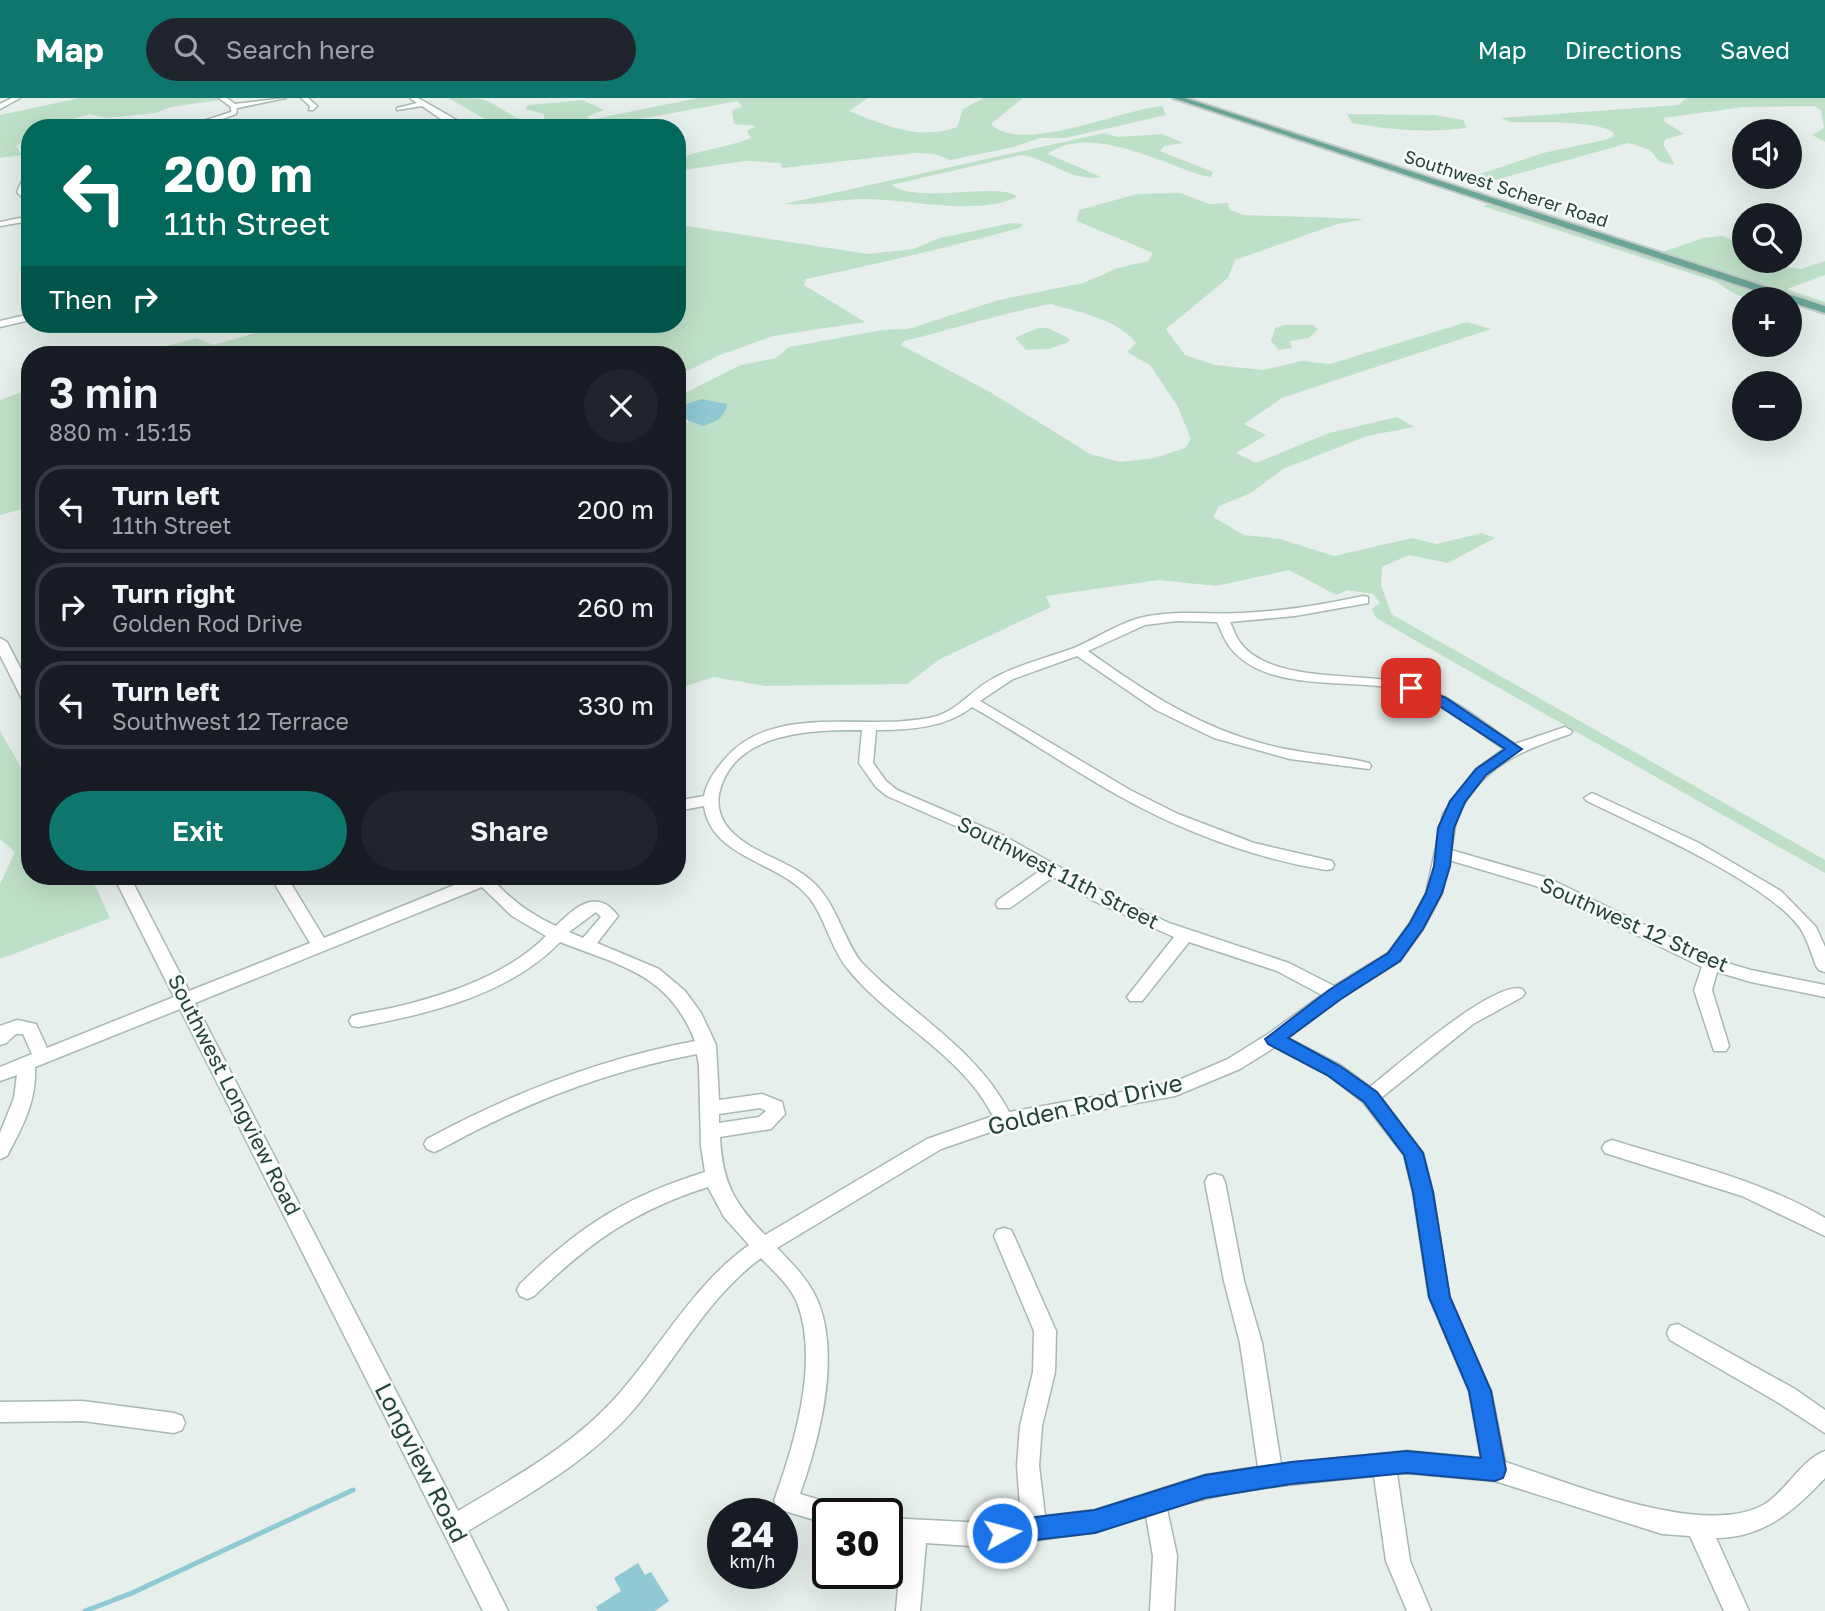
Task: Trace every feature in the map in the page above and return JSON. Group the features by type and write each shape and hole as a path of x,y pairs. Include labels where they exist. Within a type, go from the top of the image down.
{"main road":[{"name":"Southwest Scherer Road","path":"1177,98 1825,310"}],"street":[{"path":"0,107 18,98"},
{"path":"222,98 234,106 282,98"},
{"path":"304,98 314,106 312,109"},
{"path":"413,98 448,119"},
{"path":"399,109 423,104"},
{"path":"221,119 234,113 234,106"},
{"path":"0,224 21,220"},
{"path":"0,324 21,319"},
{"path":"1004,1120 986,1088 972,1072 909,1019 853,963 839,942 818,897 807,884 731,839 714,818 710,800 713,786 723,768 756,743 807,727 832,724 892,727 939,720 959,713 996,682 1079,651 1148,620 1290,615 1363,600"},
{"path":"1222,618 1236,647 1254,661 1299,676 1350,679 1411,688 1441,701 1514,749"},
{"path":"0,642 21,683"},
{"path":"1079,651 1170,713 1207,731 1251,747 1304,759 1364,766"},
{"path":"972,702 1007,720 1125,793 1189,824 1289,860 1326,865"},
{"name":"Southwest 11th Street","path":"869,726 866,763 881,784 892,793 998,839 1102,898 1185,935 1283,967 1335,994"},
{"name":"Golden Rod Drive","path":"454,1527 567,1458 625,1404 697,1309 750,1254 763,1246 934,1144 1004,1120 1175,1089 1234,1064 1394,957 1418,925 1434,893 1444,853 1446,828 1458,801 1481,772 1514,749 1565,731"},
{"path":"1592,798 1693,847 1774,895 1808,927 1825,967"},
{"path":"686,804 710,800"},
{"name":"Southwest 12 Street","path":"1444,853 1542,882 1712,964 1764,979 1825,991"},
{"path":"1004,904 1051,871"},
{"name":"Southwest Longview Road","path":"126,885 345,1314"},
{"path":"0,1068 0,1074 469,885"},
{"path":"490,885 495,896 512,912 635,964 672,987 697,1017 707,1045 715,1177 728,1207 790,1274 809,1305 815,1347 814,1399 805,1447 786,1501 812,1508"},
{"path":"284,886 320,945"},
{"path":"358,1021 421,1007 513,970 536,955 583,912 598,905 610,916 587,945"},
{"path":"1136,997 1185,935"},
{"path":"1712,964 1703,990 1720,1045"},
{"path":"1370,1097 1466,1019 1517,993"},
{"path":"0,1038 10,1028 21,1026 30,1029 34,1060 21,1112 0,1152"},
{"path":"1275,1039 1334,1070 1370,1097 1413,1153 1423,1192 1439,1297 1480,1391 1495,1470"},
{"path":"434,1144 503,1106 579,1075 636,1059 707,1045"},
{"path":"710,1108 762,1101 775,1107 776,1114 764,1125 711,1131"},
{"path":"1612,1148 1760,1196 1805,1214 1825,1228"},
{"path":"527,1290 573,1245 618,1214 674,1189 715,1177"},
{"path":"1215,1182 1234,1282 1251,1343 1271,1476"},
{"path":"1004,1236 1045,1331 1044,1372 1031,1426 1028,1466 1034,1529"},
{"name":"Longview Road","path":"345,1314 496,1611"},
{"path":"1678,1333 1777,1390 1825,1423"},
{"path":"0,1412 83,1411 174,1423"},
{"path":"903,1531 986,1535 1095,1521 1205,1486 1271,1476 1407,1462 1495,1470 1662,1522 1698,1527 1740,1524 1771,1513 1795,1494 1825,1462"},
{"path":"1384,1464 1398,1561 1419,1611"},
{"path":"1154,1503 1167,1545 1168,1569 1162,1611"},
{"path":"1698,1527 1737,1611"},
{"path":"908,1611 915,1533"}],"green space":[{"path":"80,98 221,100 171,107 155,113 106,118 90,114 73,119 21,119 21,142 16,146 21,155 0,158 0,115"},
{"path":"448,98 482,99 521,119 485,119"},
{"path":"698,98 868,98 849,111 915,132 943,131 957,127 963,109 983,98 1023,98 991,124 1006,132 1025,135 1073,128 1162,106 1166,115 1065,138 1040,138 1014,147 950,160 934,154 916,153 782,168 780,163 745,161 686,170 686,156 751,138 747,131 756,126 734,124 732,110 742,107 738,101 639,119 594,119"},
{"path":"1686,98 1825,98 1825,142 1812,135 1824,128 1821,110 1814,106 1743,107 1664,118 1665,122 1684,134 1666,139 1663,144 1675,165 1660,162 1650,150 1629,143 1484,183 1462,180 1543,153 1604,140 1613,137 1614,133 1580,124 1510,122 1501,118 1679,105"},
{"path":"583,100 604,110 588,116 589,119 544,119 544,114 525,109 528,105"},
{"path":"1347,114 1435,115 1463,120 1467,128 1409,130 1381,127 1352,123"},
{"path":"1104,133 1118,137 1162,134 1183,143 1164,146 1160,151 1213,172 1211,177 1200,175 1123,148 1082,143 1064,146 1048,154 1101,177 1080,177 1021,155 891,185 905,191 921,193 994,191 1017,197 1000,203 961,206 860,199 784,204"},
{"path":"1181,193 1209,204 1228,203 1230,210 1244,215 1364,219 1334,225 1235,260 1228,278 1166,329 1185,355 1215,365 1263,370 1302,361 1330,364 1467,322 1491,329 1282,398 1244,424 1266,435 1236,453 1256,463 1329,433 1397,417 1414,427 1367,436 1283,469 1251,493 1219,506 1213,517 1244,535 1280,539 1334,556 1412,538 1437,544 1482,533 1495,538 1448,563 1409,555 1382,567 1381,584 1391,614 1825,860 1825,873 1376,618 1372,609 1380,603 1373,594 1347,590 1336,595 1289,570 1216,586 1159,580 1046,596 1051,607 940,659 907,684 765,686 714,677 686,686 686,392 741,365 776,358 789,347 882,330 908,329 999,300 1083,283 1118,268 1148,261 1153,253 1077,221 1079,210 1137,194","holes":["1051,304 1119,328 1136,343 1127,352 1150,365 1177,405 1191,439 1185,448 1155,458 1120,462 1090,454 990,392 901,345 904,341"]},
{"path":"1490,204 1746,287 1732,287 1732,292 1717,282 1483,206"},
{"path":"1012,223 1023,224 1020,228 967,242 806,279 804,285 865,322 773,336 720,355 686,372 686,346 166,346 197,338 213,345 256,333 686,333 686,226 868,254 913,249 940,238"},
{"path":"1722,236 1732,240 1732,273 1802,273 1802,269 1825,261 1825,275 1792,287 1758,287 1640,250 1665,251 1703,238"},
{"path":"1802,294 1825,302 1825,308 1802,301"},
{"path":"1284,325 1313,325 1318,329 1309,338 1290,341 1292,348 1279,350 1271,341 1275,328"},
{"path":"1038,328 1048,328 1070,339 1067,343 1048,349 1026,350 1015,338"},
{"path":"21,392 21,509 0,515 0,400"},
{"path":"0,731 21,767 21,885 95,885 110,918 0,959 0,884 15,852 0,839"}],"water":[{"path":"702,399 727,404 722,416 703,426 686,419 686,404"},
{"path":"638,1563 645,1575 651,1572 669,1601 655,1611 598,1611 596,1607 621,1591 614,1578"}],"waterway":[{"path":"85,1611 132,1593 353,1490"}],"route":[{"path":"1002,1533 1095,1521 1205,1486 1291,1473 1407,1462 1495,1470 1480,1391 1439,1297 1434,1252 1413,1153 1370,1097 1334,1070 1275,1039 1335,994 1394,957 1418,925 1434,893 1442,866 1446,828 1458,801 1481,772 1514,749 1441,701 1411,688"}]}
